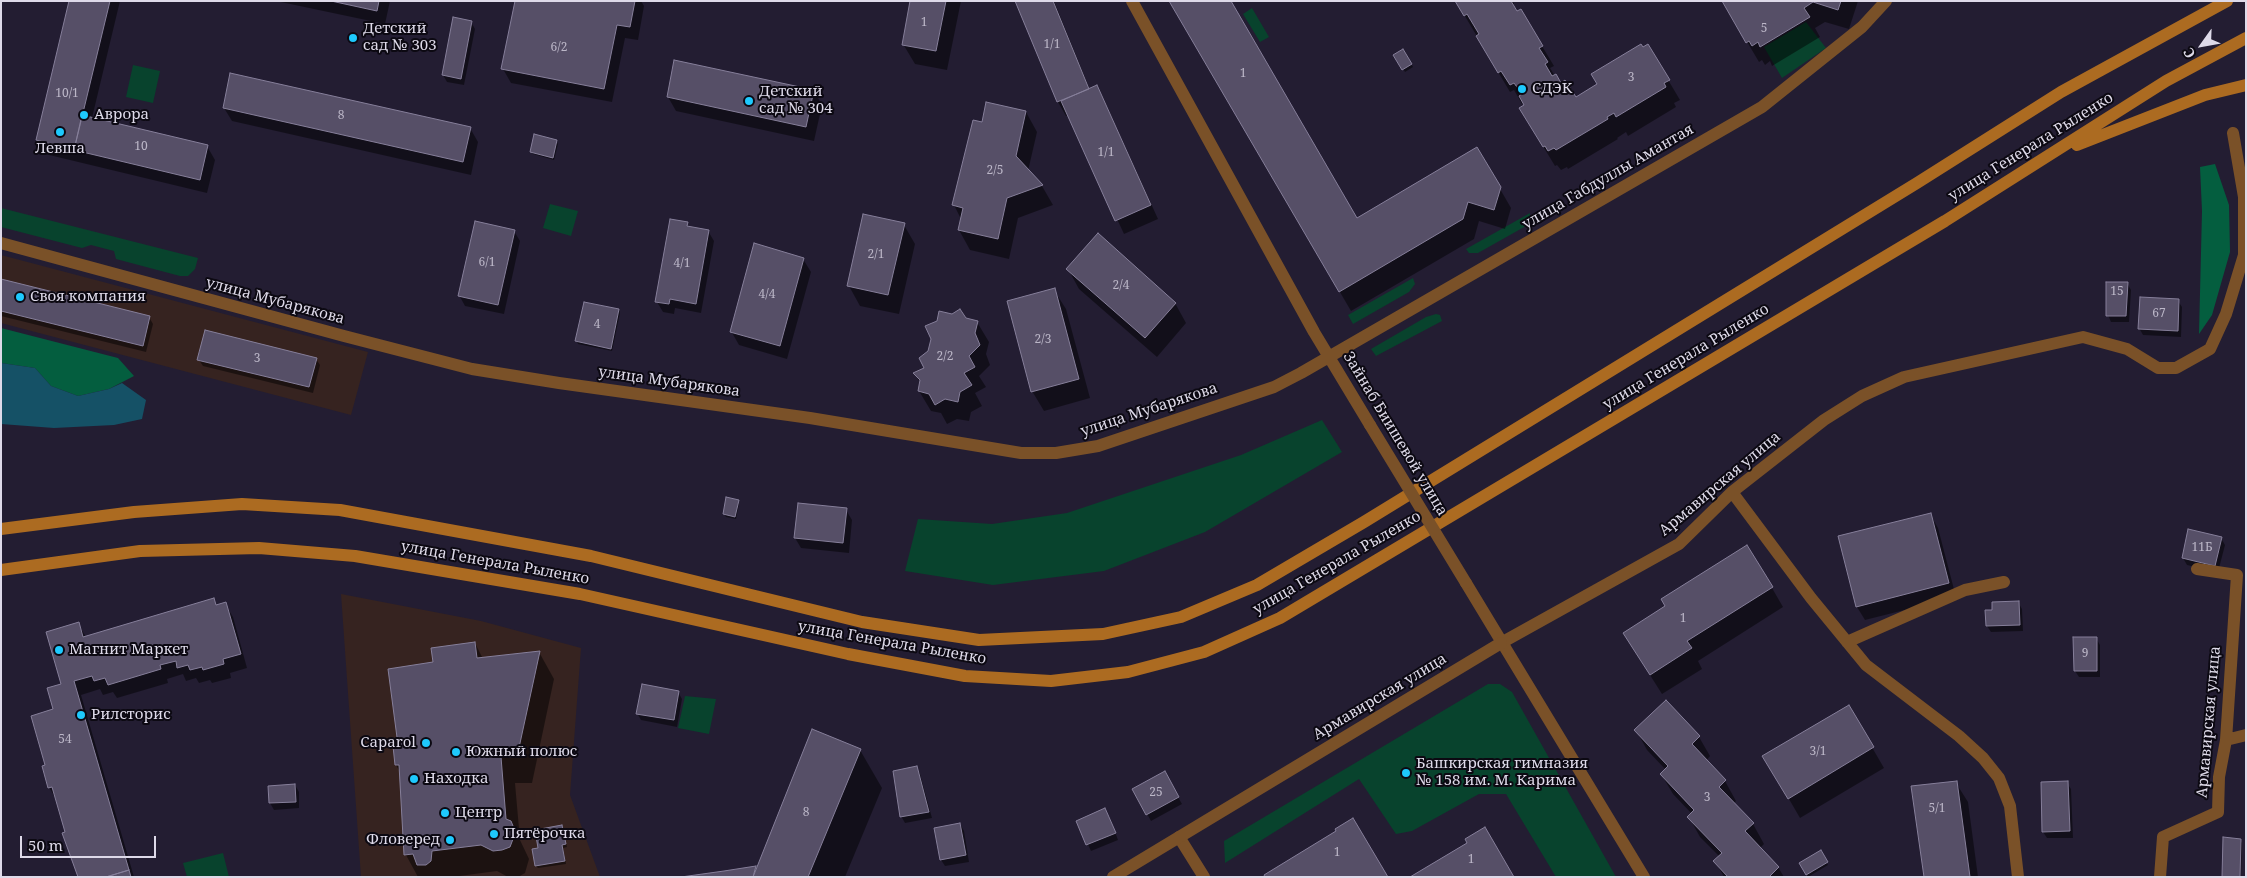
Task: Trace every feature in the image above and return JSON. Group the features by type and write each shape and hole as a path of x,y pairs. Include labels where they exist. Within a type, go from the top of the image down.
{"main road":[{"name":"улица Генерала Рыленко","path":"1,529 134,512 242,504 340,510 591,556 862,622 979,640 1103,634 1181,617 1257,585 1315,551 1917,183 2061,92 2227,1"},
{"name":"улица Генерала Рыленко","path":"1,570 140,552 259,548 355,556 580,594 848,654 965,676 1051,681 1128,672 1204,652 1280,618 1945,222 2166,81 2246,38"},
{"path":"2047,157 2205,95 2246,85"}],"street":[{"name":"Зайнаб Биишевой улица","path":"1132,1 1314,332 1644,877"},
{"name":"улица Габдуллы Амантая","path":"1329,356 1762,107 1862,27 1886,1"},
{"name":"Армавирская улица","path":"1113,877 1501,643 1679,544 1732,492 1824,420 1862,396 1904,377 2083,337 2127,349 2158,368 2176,368 2210,348 2226,314 2244,255 2244,197 2233,133"},
{"name":"улица Мубарякова","path":"1,243 472,369 810,418 1021,453 1056,453 1098,446 1274,387 1329,356"},
{"path":"1732,492 1811,598 1866,665 1959,736 1983,758 1999,778 2010,806 2018,877"},
{"name":"Армавирская улица","path":"2160,877 2163,837 2218,812 2219,777 2226,740 2237,575 2197,569"},
{"path":"1847,642 1965,590 2004,582"},
{"path":"2226,740 2246,735"},
{"path":"1178,838 1204,877"}],"shaded area":[{"path":"1,255 368,352 351,415 1,323"},
{"path":"341,594 481,621 581,648 570,795 600,877 361,877"}],"green space":[{"path":"1252,8 1269,37 1260,42 1243,14"},
{"path":"1806,22 1826,48 1782,78 1764,47"},
{"path":"133,65 160,71 153,103 126,97"},
{"path":"2215,164 2229,205 2230,252 2212,315 2199,334 2202,211 2200,167"},
{"path":"550,204 578,211 571,236 543,228"},
{"path":"1,208 198,258 195,269 188,276 180,276 116,259 114,251 91,245 82,248 1,227"},
{"path":"1530,213 1529,222 1526,226 1478,253 1469,253 1466,249"},
{"path":"1413,278 1415,284 1409,292 1353,324 1348,315"},
{"path":"1436,314 1440,315 1442,321 1376,356 1371,349 1426,317"},
{"path":"1,328 118,358 134,376 109,389 78,396 51,386 35,368 1,363"},
{"path":"1322,420 1342,452 1205,532 1104,571 993,585 905,571 918,519 992,524 1067,513 1241,455"},
{"path":"1488,684 1500,684 1512,692 1616,877 1556,877 1506,794 1479,794 1412,831 1396,834 1359,779 1225,863 1224,841"},
{"path":"685,696 716,699 709,734 678,728"},
{"path":"223,853 229,877 187,877 183,863"}],"water":[{"path":"1,363 35,368 51,386 78,396 109,389 122,383 146,400 142,419 114,425 54,428 1,424"}],"building":[{"path":"69,1 110,1 74,150 36,140"},
{"path":"331,1 379,1 377,11"},
{"path":"515,1 635,1 630,27 617,25 604,89 501,69"},
{"path":"910,1 946,1 936,51 902,45"},
{"path":"1015,1 1053,1 1089,89 1057,102"},
{"path":"1169,1 1231,1 1357,218 1477,147 1501,187 1494,210 1468,202 1463,219 1339,292"},
{"path":"1455,1 1511,1 1517,11 1521,9 1543,46 1539,48 1548,62 1545,64 1552,76 1556,74 1561,83 1565,80 1576,97 1597,84 1591,74 1641,44 1643,47 1648,44 1670,80 1664,83 1666,87 1616,117 1614,113 1607,117 1608,119 1556,150 1554,148 1548,151 1545,146 1543,147 1519,108 1524,105 1519,96 1522,94 1514,83 1510,85 1501,71 1498,73 1476,36 1479,34 1467,14 1464,16"},
{"path":"1722,1 1841,1 1838,10 1813,2 1804,8 1810,17 1760,47 1758,42 1752,46 1749,41 1746,43"},
{"path":"453,17 472,21 461,79 442,75"},
{"path":"1403,49 1412,64 1402,70 1393,55"},
{"path":"674,60 814,90 806,127 667,97"},
{"path":"230,73 471,127 463,162 223,108"},
{"path":"1097,85 1151,205 1115,221 1061,101"},
{"path":"986,102 1026,111 1016,156 1043,185 1007,198 998,239 958,230 963,208 952,205 973,120 982,122"},
{"path":"82,115 208,145 200,180 74,150"},
{"path":"534,134 557,140 553,158 530,152"},
{"path":"863,214 905,223 888,295 847,286"},
{"path":"670,219 688,222 687,226 709,230 696,304 670,299 669,304 655,302"},
{"path":"475,221 515,230 498,305 458,296"},
{"path":"1098,233 1176,303 1145,338 1066,269"},
{"path":"754,243 804,258 780,346 730,332"},
{"path":"1,279 150,316 143,346 1,311"},
{"path":"2106,282 2128,282 2126,316 2106,316"},
{"path":"1055,288 1079,379 1031,392 1007,301"},
{"path":"2140,297 2179,299 2178,331 2138,329"},
{"path":"584,302 619,309 611,349 575,341"},
{"path":"960,309 966,318 978,321 975,333 980,345 969,356 975,367 964,373 972,385 960,392 958,402 945,399 935,405 929,394 918,391 920,380 913,373 924,368 919,358 928,351 931,339 925,326 937,321 939,311 952,314"},
{"path":"205,330 317,358 309,387 197,360"},
{"path":"726,497 739,500 735,517 723,514"},
{"path":"798,503 847,508 843,543 794,538"},
{"path":"1931,513 1949,583 1856,607 1838,536"},
{"path":"2188,529 2222,537 2215,566 2182,558"},
{"path":"1747,545 1773,587 1687,641 1692,648 1650,675 1623,633 1665,606 1661,599"},
{"path":"214,598 216,605 226,602 241,654 223,659 224,664 203,670 202,667 190,670 188,665 177,668 176,661 160,665 161,669 108,685 105,678 94,681 92,676 74,681 129,870 106,877 78,877 62,833 65,832 52,787 48,788 42,766 45,765 31,716 53,709 47,688 61,684 46,632 79,622 83,637"},
{"path":"2019,601 2020,625 1986,626 1985,610 1992,610 1992,602"},
{"path":"2073,637 2097,637 2097,671 2074,671"},
{"name":"Южный полюс","path":"475,642 477,658 540,651 517,757 501,757 506,819 511,821 515,831 513,839 510,847 502,850 493,851 481,845 432,851 431,861 426,865 417,865 413,854 404,855 399,765 395,765 393,746 398,745 388,669 433,662 431,648"},
{"path":"642,684 679,691 674,720 636,714"},
{"path":"1666,700 1700,736 1692,744 1726,780 1719,787 1754,823 1745,831 1779,867 1769,877 1728,877 1713,861 1722,853 1687,817 1694,810 1660,774 1668,766 1634,730"},
{"path":"1849,705 1874,747 1788,799 1762,756"},
{"path":"812,729 861,749 808,877 753,877"},
{"path":"917,766 929,812 900,817 893,771"},
{"path":"1165,771 1179,797 1146,815 1132,789"},
{"path":"1957,781 1970,877 1924,877 1911,786"},
{"path":"2068,781 2070,831 2042,832 2041,782"},
{"path":"295,784 296,802 269,803 268,786"},
{"path":"1105,808 1116,833 1086,845 1076,821"},
{"path":"1353,818 1388,877 1265,877 1264,875 1336,831 1335,829"},
{"path":"960,823 966,855 940,860 934,828"},
{"path":"562,825 566,844 562,845 565,861 535,866 532,849 538,848 535,830"},
{"path":"1485,827 1514,877 1410,877 1467,843 1465,839"},
{"path":"2223,837 2241,839 2240,877 2222,877"},
{"path":"1821,850 1828,862 1806,875 1799,863"},
{"path":"756,866 753,877 681,877 724,871"},
{"path":"129,870 131,877 106,877"}],"place":[{"name":"Детский сад № 303","path":"353,38"},
{"name":"СДЭК","path":"1522,89"},
{"name":"Детский сад № 304","path":"749,101"},
{"name":"Аврора","path":"84,115"},
{"name":"Левша","path":"60,132"},
{"name":"Своя компания","path":"20,297"},
{"name":"Магнит Маркет","path":"59,650"},
{"name":"Рилсторис","path":"81,715"},
{"name":"Caparol","path":"426,743"},
{"name":"Южный полюс","path":"456,752"},
{"name":"Башкирская гимназия № 158 им. М. Карима","path":"1406,773"},
{"name":"Находка","path":"414,779"},
{"name":"Центр","path":"445,813"},
{"name":"Пятёрочка","path":"494,834"},
{"name":"Фловеред","path":"450,840"}]}
